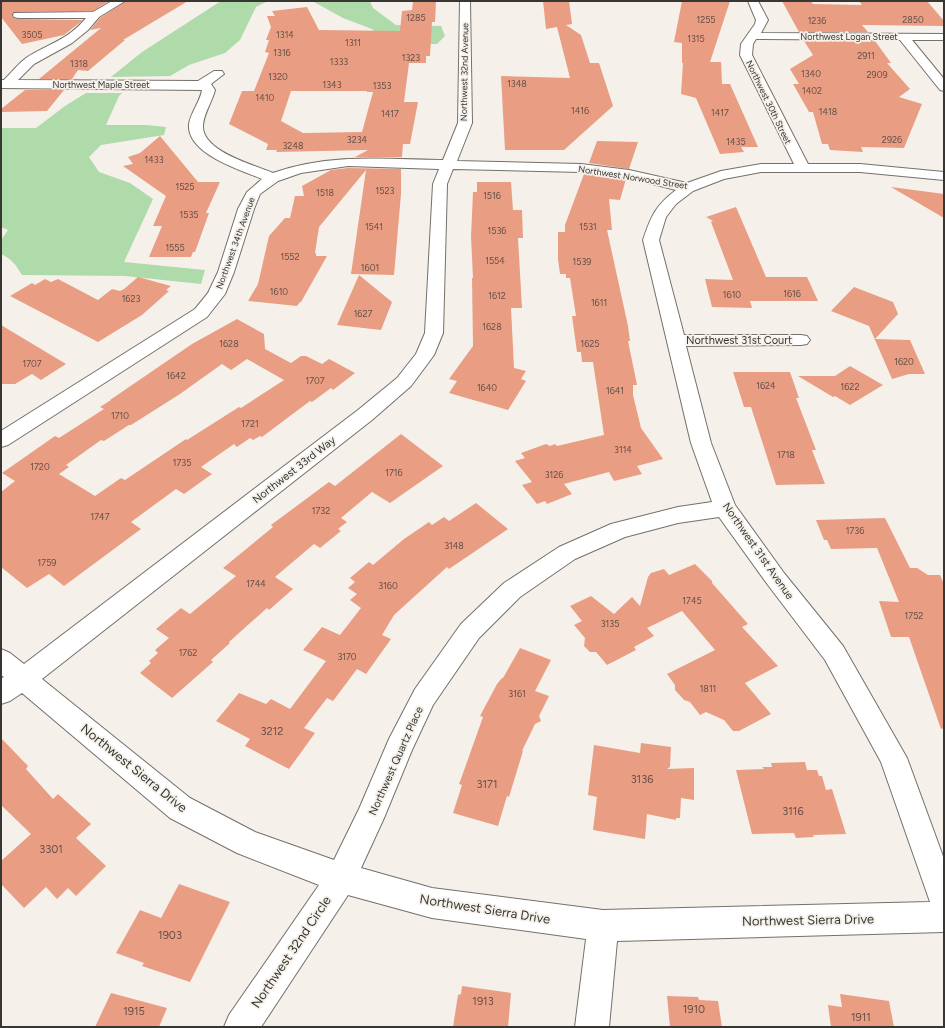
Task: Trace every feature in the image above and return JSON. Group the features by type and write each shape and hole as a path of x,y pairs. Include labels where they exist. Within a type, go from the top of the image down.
{"street":[{"path":"4,84 30,61 76,35 95,15 120,1"},
{"name":"Northwest 32nd Avenue","path":"448,165 465,123 465,1"},
{"name":"Northwest 30th Street","path":"753,1 762,20 754,36 747,44 746,55 803,167"},
{"path":"18,15 95,15"},
{"name":"Northwest Logan Street","path":"754,36 944,37"},
{"path":"902,37 944,87"},
{"path":"202,85 218,74"},
{"name":"Northwest Maple Street","path":"4,84 202,85"},
{"path":"202,85 207,87 209,90 197,121 196,128 199,139 204,146 214,152 273,178"},
{"name":"Northwest Norwood Street","path":"273,178 298,169 348,162 581,168 629,174 688,188 721,175 761,168 860,168 944,176"},
{"name":"Northwest 33rd Way","path":"12,686 365,415 404,382 425,355 434,333 440,184 448,165"},
{"name":"Northwest 34th Avenue","path":"1,440 201,313 216,294 226,272 246,209 254,192 273,178"},
{"name":"Northwest 31st Avenue","path":"688,188 671,201 659,216 652,240 701,443 726,508 776,579 834,654 894,758 944,900"},
{"name":"Northwest 31st Court","path":"676,340 801,340"},
{"name":"Northwest Quartz Place","path":"341,878 370,818 399,748 424,697 470,631 512,590 567,553 619,530 678,515 726,508"},
{"name":"Northwest Sierra Drive","path":"1,660 12,686 180,808 247,843 341,878 432,903 603,926 944,917"},
{"name":"Northwest 32nd Circle","path":"241,1027 341,878"},
{"path":"592,1027 603,926"}],"green space":[{"path":"221,1 268,1 256,7 240,40 225,53 189,65 170,76 111,77 142,52"},
{"path":"309,1 370,1 373,8 396,25 441,26 445,36 437,44 408,44 376,33 372,29 343,18 314,2"},
{"path":"86,93 122,93 119,96 106,125 147,125 166,127 164,135 101,145 89,157 99,172 130,183 153,199 124,262 205,270 201,284 125,276 22,275 18,268 8,258 1,254 1,240 8,230 1,227 1,128 36,128 65,106"}],"building":[{"path":"1,1 109,1 93,11 14,12 12,16 18,19 83,20 64,35 22,44 1,17"},
{"path":"126,1 188,1 123,40 125,40 88,71 78,70 72,79 39,79 101,28 90,30 100,18"},
{"path":"413,1 436,1 435,22 432,22 430,56 426,56 426,63 409,63 404,102 418,102 410,144 403,144 402,157 355,157 368,150 276,152 277,150 266,150 268,144 229,124 242,91 254,91 269,53 265,52 269,40 266,40 271,27 267,16 275,16 272,11 307,7 319,30 400,31 402,11 412,10","holes":["291,91 373,92 362,132 303,133 281,121"]},
{"path":"543,1 569,1 572,24 566,25 581,35 590,63 599,63 613,106 564,150 505,150 501,76 570,78 557,27 546,29"},
{"path":"682,1 730,1 710,62 721,62 722,84 730,84 758,147 741,147 744,152 720,154 696,98 681,94 683,63 682,43 674,42"},
{"path":"782,1 811,1 813,4 862,5 859,1 927,1 944,21 944,26 862,25 868,32 799,32"},
{"path":"804,41 875,41 891,63 887,63 910,89 899,97 922,104 904,148 861,147 863,152 830,150 828,144 822,144 813,112 809,112 793,84 799,84 790,69 813,55"},
{"path":"25,90 64,90 47,111 1,112 1,109"},
{"path":"160,136 198,182 220,182 206,213 209,213 195,252 193,252 191,257 149,257 162,226 153,226 166,196 123,166 133,164 128,157 140,153"},
{"path":"597,141 638,142 629,169 589,163"},
{"path":"348,168 401,169 401,194 394,275 351,274 366,170 319,227 315,253 316,256 327,256 301,302 297,306 248,301 258,284 269,236 285,218 290,218 295,196 304,196 302,186 331,170"},
{"path":"584,174 626,179 620,200 609,199 612,230 607,230 628,326 630,341 628,341 637,385 633,385 633,395 641,428 663,459 637,466 642,474 614,481 609,472 564,484 572,494 547,504 545,501 537,504 522,485 532,482 515,461 525,458 521,453 546,444 550,446 555,444 557,446 604,435 593,362 582,362 581,352 577,352 572,316 576,316 570,278 566,278 566,274 560,274 558,259 558,232 565,232 565,225"},
{"path":"477,182 511,182 513,210 522,210 523,238 518,238 522,308 511,308 514,368 526,371 521,379 526,381 508,410 449,393 457,381 449,379 473,346 473,278 471,237 473,192 477,192"},
{"path":"891,187 944,194 944,218"},
{"path":"736,207 766,277 807,277 818,301 750,301 752,308 712,307 705,279 733,280 711,222 713,221 706,217"},
{"path":"359,275 392,302 381,330 337,325"},
{"path":"138,277 171,286 166,290 169,291 142,315 98,342 10,296 32,283 35,285 45,279 51,282 58,279 98,300 112,289 120,291 124,289"},
{"path":"854,287 893,302 898,314 875,339 910,340 925,374 909,374 892,379 869,326 831,311"},
{"path":"237,319 264,334 265,349 291,363 301,356 306,356 322,364 329,359 355,373 333,390 331,388 312,402 310,401 262,437 260,436 253,440 250,438 237,447 234,444 201,467 212,474 184,494 176,489 131,522 141,529 64,586 49,574 27,588 1,567 1,492 15,481 2,473 55,436 59,438 104,409 100,407 192,344","holes":["247,359 284,380 241,408 239,407 187,440 186,439 125,480 121,478 95,496 59,474 69,467 66,465 101,440 104,441 131,425 180,394 222,364 231,370"]},
{"path":"1,325 66,364 41,380 32,374 15,384 1,384"},
{"path":"850,366 883,385 850,405 835,396 833,397 798,376 835,376"},
{"path":"733,372 790,372 799,398 796,398 816,450 812,450 825,484 776,485 751,407 744,407"},
{"path":"401,434 443,466 390,503 372,492 341,518 347,522 338,529 341,531 320,548 314,544 275,577 293,589 269,610 267,608 229,642 230,643 211,660 213,662 172,698 140,673 151,663 149,661 158,653 155,650 169,638 156,629 181,608 190,614 236,576 223,568 273,527 271,525 329,482 335,486"},
{"path":"476,503 508,529 449,569 447,567 394,615 382,635 391,639 366,674 357,669 333,701 327,698 304,728 315,733 289,769 245,746 250,739 216,721 239,693 266,704 271,699 290,709 326,661 303,650 322,627 340,635 361,608 350,600 357,594 348,588 355,582 350,578 369,562 373,565 404,539 429,522 432,525 444,517 449,521"},
{"path":"885,518 910,568 917,568 928,575 940,575 944,584 944,728 941,729 909,637 891,637 879,601 899,602 877,548 831,549 827,540 824,540 816,520"},
{"path":"695,564 712,581 712,583 748,624 742,627 778,666 745,683 771,714 739,731 733,731 724,720 706,712 700,715 690,702 684,700 675,690 675,685 667,674 715,650 682,611 647,628 654,636 634,647 636,650 607,665 596,652 590,652 584,646 585,638 574,625 582,621 570,606 591,596 614,614 632,597 640,606 648,577 651,573 664,569 669,575"},
{"path":"520,648 551,660 535,691 549,696 539,716 541,721 535,724 522,751 509,797 507,796 498,826 453,813 462,785 459,784 483,717 480,716 497,684 503,678"},
{"path":"1,738 28,766 26,769 53,799 58,794 91,824 76,838 106,866 76,896 68,888 57,899 46,887 24,908 1,884 1,861 31,834 1,805"},
{"path":"641,743 671,747 670,767 667,769 694,768 694,800 681,798 680,818 676,818 676,820 647,814 645,839 593,830 597,797 588,795 594,745 640,753"},
{"path":"805,762 807,770 817,770 819,776 822,776 826,790 832,789 846,834 813,835 814,837 796,838 794,833 752,834 736,770 764,769 762,767 772,767 771,763"},
{"path":"179,884 230,902 190,982 142,966 144,963 116,953 140,910 161,918"},
{"path":"462,986 511,993 508,1027 453,1027 458,995 461,994"},
{"path":"111,993 167,1008 159,1027 95,1027"},
{"path":"840,994 889,1001 894,1027 831,1027 828,1005 842,1007"},
{"path":"667,996 698,997 699,1000 718,1001 722,1027 670,1027"}]}
